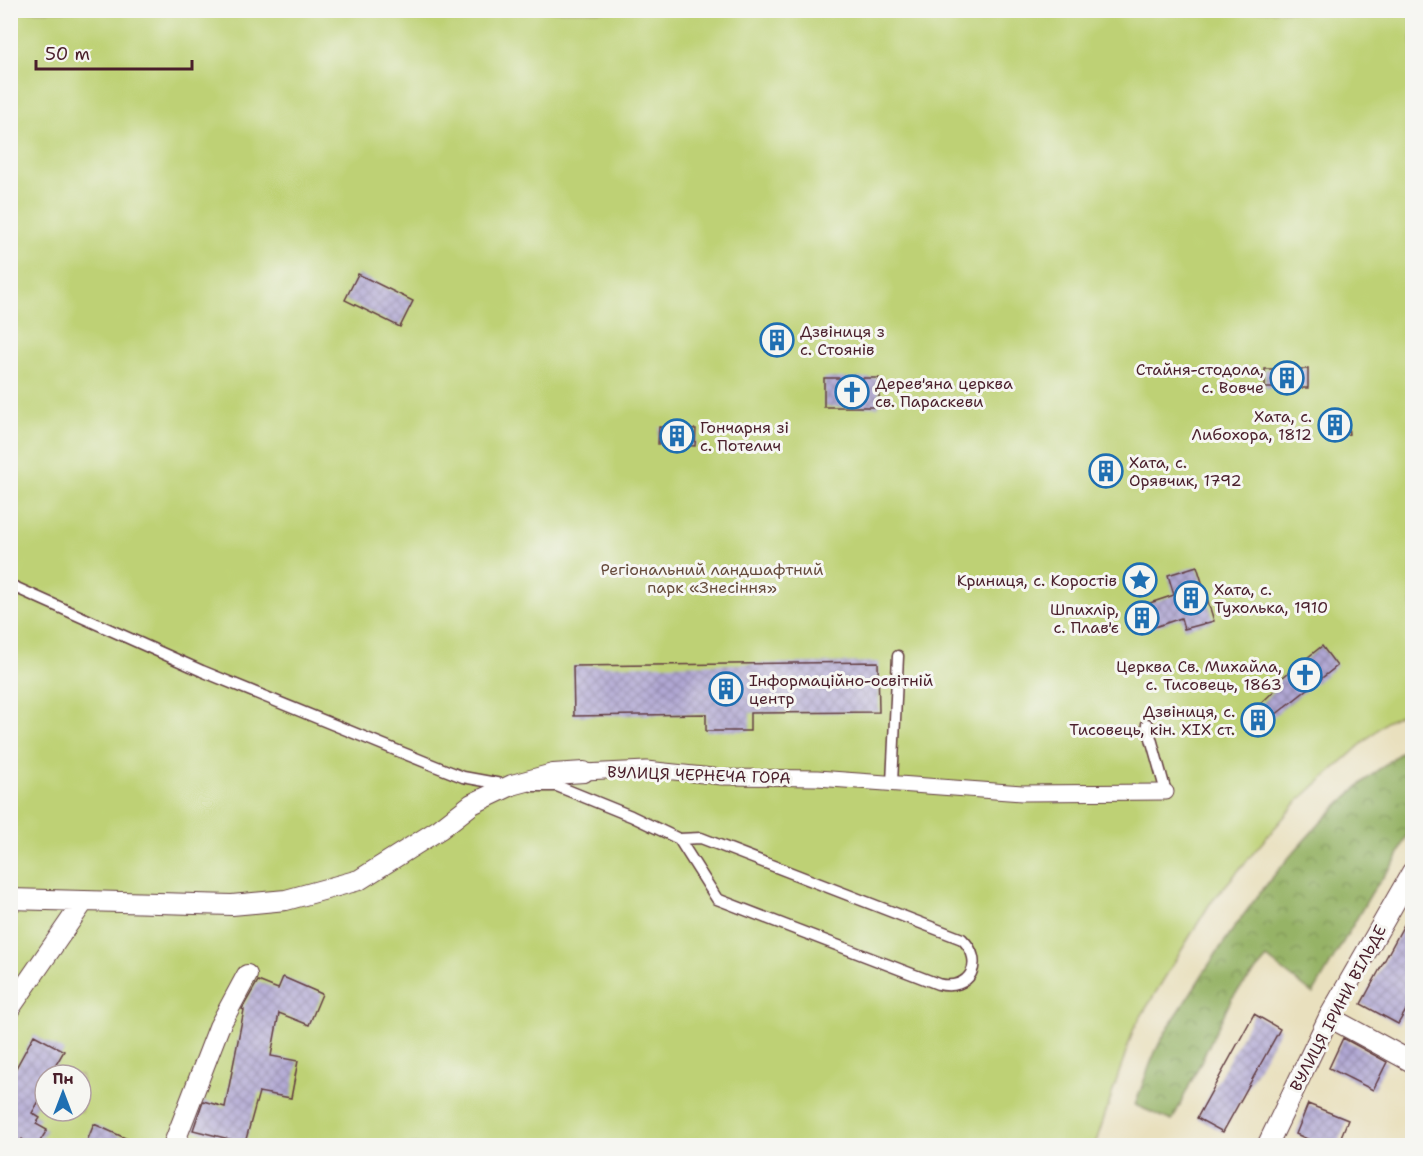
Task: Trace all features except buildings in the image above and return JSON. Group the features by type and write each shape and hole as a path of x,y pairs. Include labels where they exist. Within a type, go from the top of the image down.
{"street":[{"name":"ВУЛИЦЯ ЧЕРНЕЧА ГОРА","path":"10,899 232,905 286,900 359,880 440,829 472,804 512,785 553,774 646,769 722,777 810,778 1022,793 1166,792"},
{"name":"ВУЛИЦЯ ІРИНИ ВІЛЬДЕ","path":"1267,1146 1329,1017 1413,872"},
{"path":"10,1008 84,901"},
{"path":"173,1146 219,1027 247,975"},
{"path":"1329,1017 1413,1062"}],"lane":[{"path":"10,585 202,671 463,777 512,785 558,786 631,816 679,839 701,838 962,939 970,946 974,955 971,973 966,980 947,987 717,899 679,839"},
{"path":"892,783 898,656"},
{"path":"1147,724 1166,792"}],"green space":[{"name":"Регіональний ландшафтний парк «Знесіння»","path":"10,11 1412,11 1412,708 1386,722 1296,803 1209,905 1134,1028 1095,1145 11,1145"},
{"path":"1412,745 1412,824 1396,860 1372,892 1313,994 1267,958 1232,998 1172,1121 1135,1105 1152,1060 1166,1032 1237,924 1263,890 1318,825 1348,796"}],"place":[{"name":"Дзвіниця з с. Стоянів","path":"777,340"},
{"name":"Стайня-стодола, с. Вовче","path":"1287,378"},
{"name":"Дерев'яна церква св. Параскеви","path":"852,392"},
{"name":"Хата, с. Либохора, 1812","path":"1335,425"},
{"name":"Гончарня зі с. Потелич","path":"677,436"},
{"name":"Хата, с. Орявчик, 1792","path":"1106,471"},
{"name":"Криниця, с. Коростів","path":"1140,580"},
{"name":"Хата, с. Тухолька, 1910","path":"1191,598"},
{"name":"Шпихлір, с. Плав'є","path":"1142,618"},
{"name":"Церква Св. Михайла, с. Тисовець, 1863","path":"1305,675"},
{"name":"Інформаційно-освітній центр","path":"726,689"},
{"name":"Дзвіниця, с. Тисовець, кін. XIX ст.","path":"1258,720"}]}
